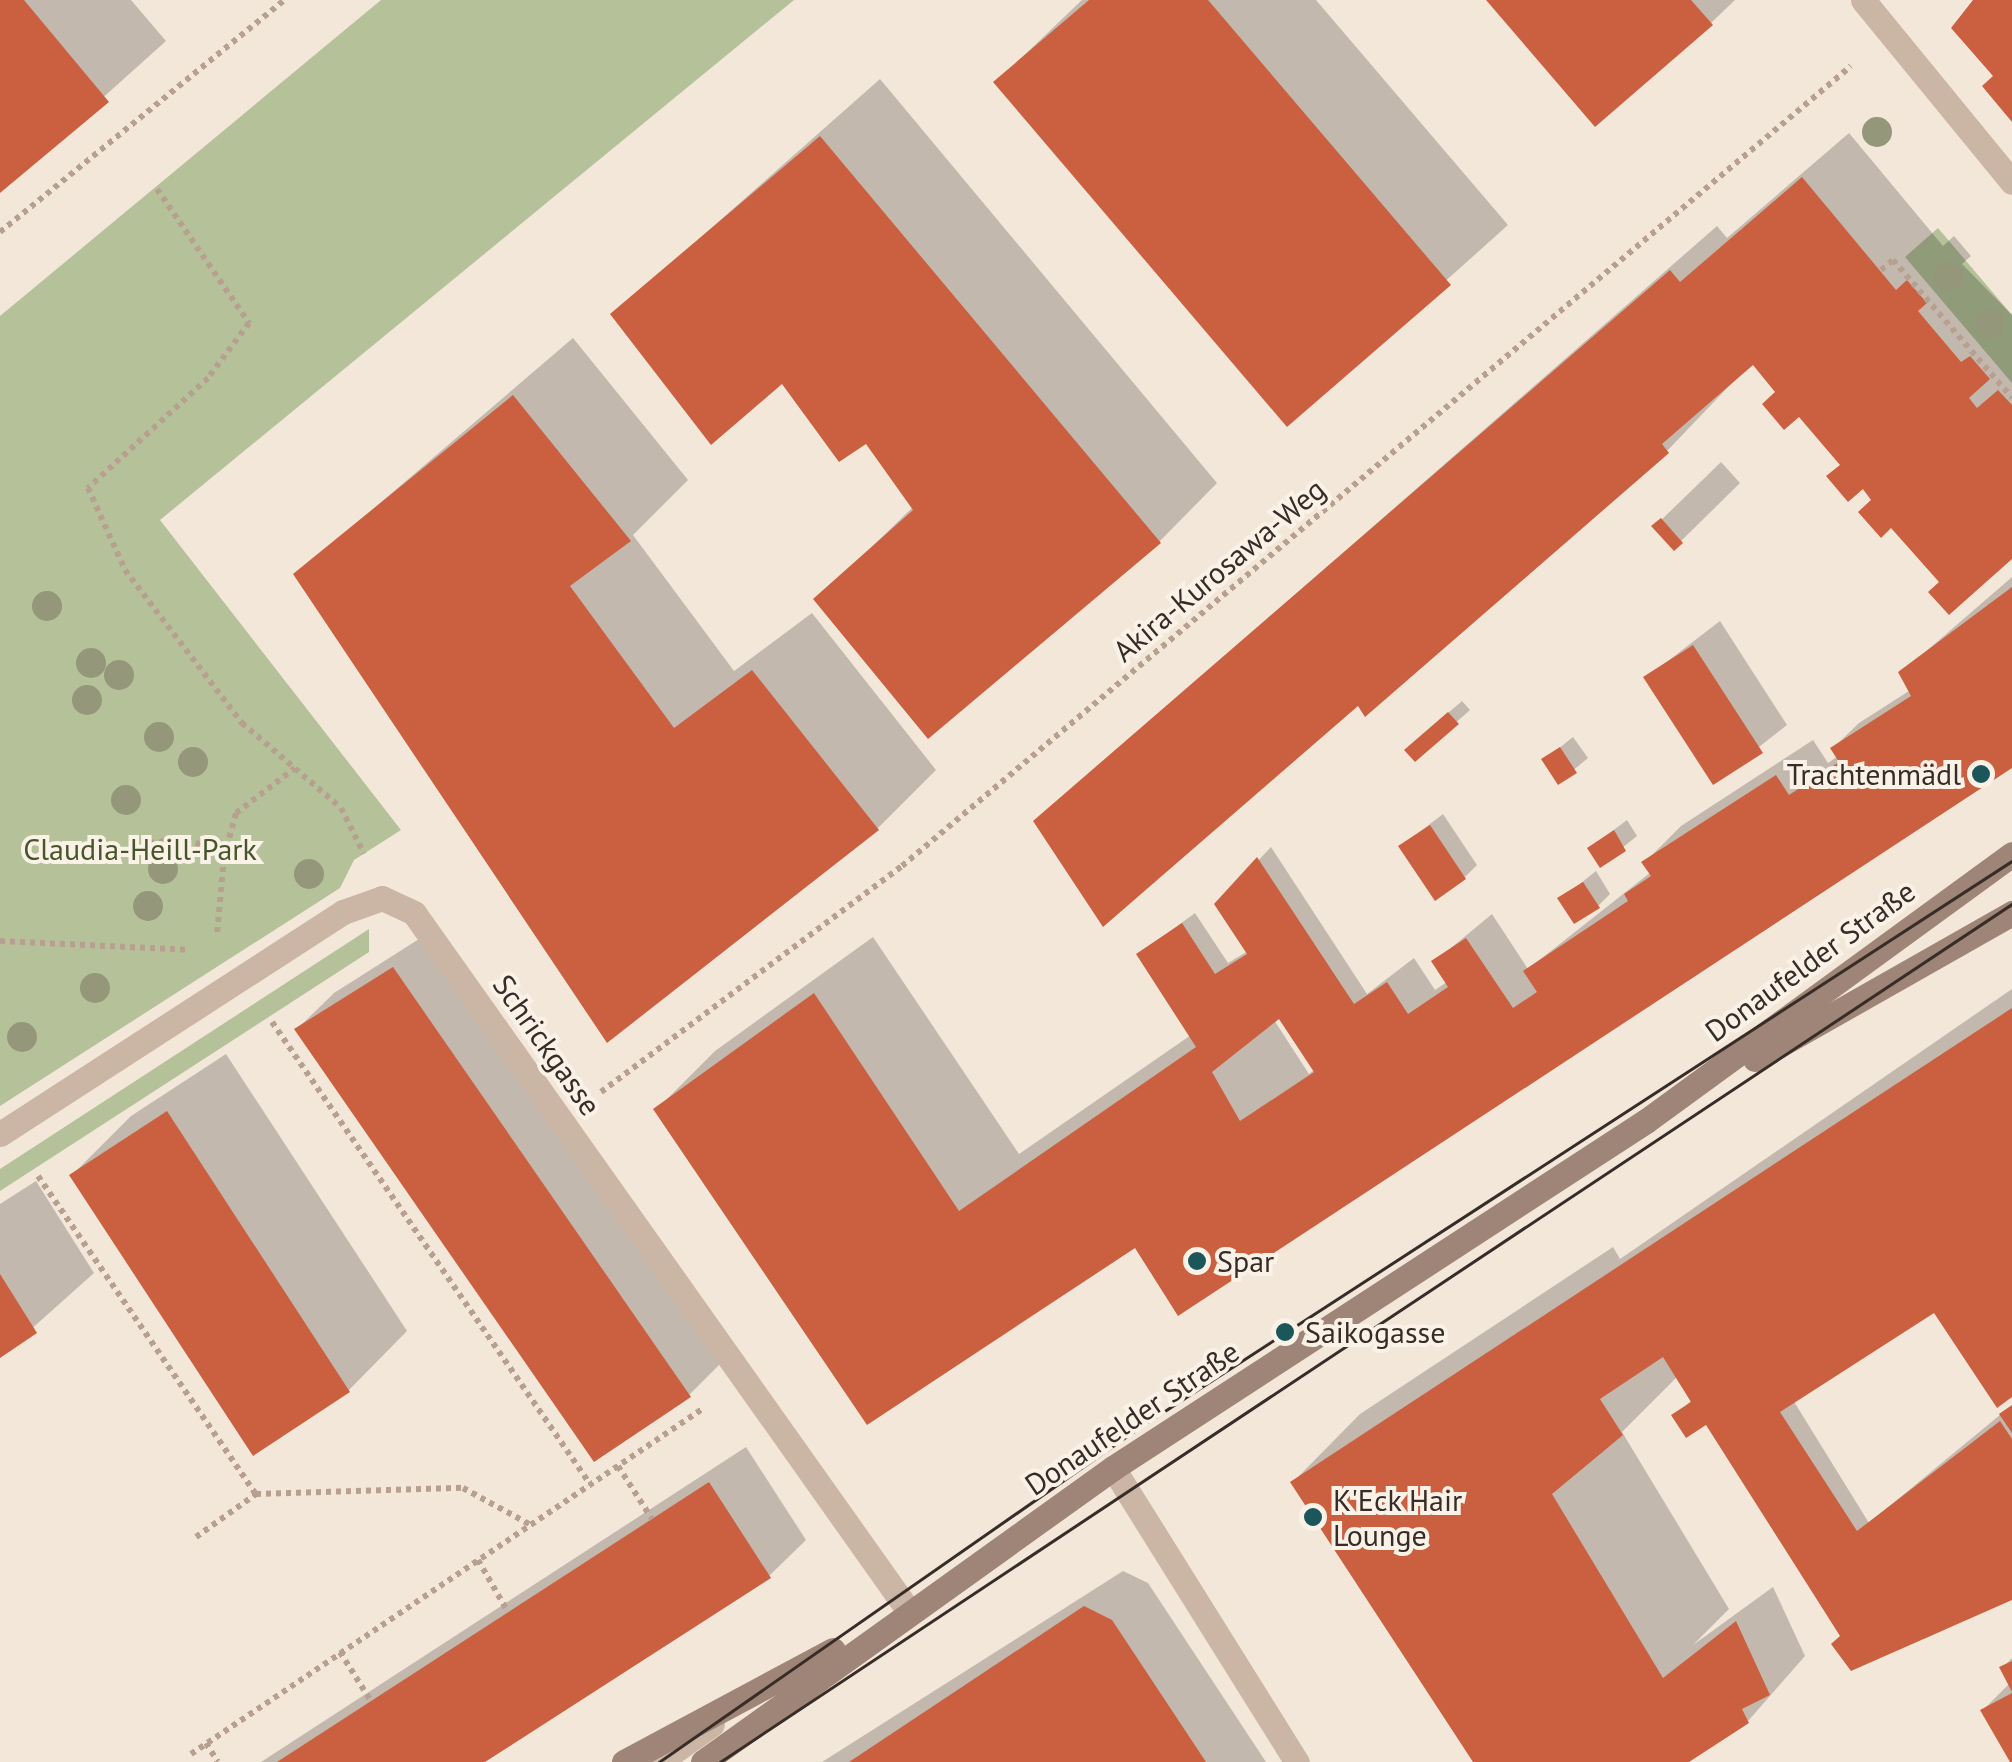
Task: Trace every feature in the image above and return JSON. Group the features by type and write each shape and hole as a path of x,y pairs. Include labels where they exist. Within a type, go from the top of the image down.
{"main road":[{"name":"Donaufelder Straße","path":"704,1762 908,1610 1113,1468 1646,1120 2012,854"},
{"name":"Donaufelder Straße","path":"1646,1120 2012,913"},
{"name":"Donaufelder Straße","path":"624,1762 908,1610"}],"street":[{"path":"1863,0 2012,182"},
{"path":"0,1134 343,912 382,898"},
{"name":"Schrickgasse","path":"382,898 414,913 908,1610"},
{"path":"1113,1468 1298,1762"},
{"name":"Donaufelder Straße","path":"660,1762 771,1683"}],"path":[{"path":"0,232 284,0"},
{"name":"Akira-Kurosawa-Weg","path":"562,1122 902,866 1890,33"},
{"path":"157,188 249,322 208,378 88,488 125,570 242,722 341,808 368,863 348,875 382,898"},
{"path":"1881,270 1893,260 2012,398"},
{"path":"216,949 224,857 236,812 295,768"},
{"path":"149,843 186,838 224,857"},
{"path":"0,940 196,950"},
{"path":"272,1022 590,1484"},
{"path":"38,1176 256,1494"},
{"path":"191,1754 745,1380"},
{"path":"618,1466 652,1518"},
{"path":"196,1537 256,1494 463,1488 531,1525"},
{"path":"478,1560 508,1612"},
{"path":"340,1652 371,1701"},
{"path":"206,1744 218,1762"}],"green space":[{"name":"Claudia-Heill-Park","path":"381,0 794,0 160,520 401,830 354,860 340,888 0,1106 0,316"},
{"path":"1938,228 2012,315 2012,383 1905,257"},
{"path":"369,929 369,952 0,1191 0,1169"}],"building":[{"path":"0,0 24,0 109,102 0,193"},
{"path":"1089,0 1208,0 1451,285 1287,427 993,82"},
{"path":"1486,0 1691,0 1713,25 1595,127"},
{"path":"1973,0 2012,0 2012,122 1982,86 1993,76 1951,28"},
{"path":"820,136 1161,543 928,739 813,599 913,510 866,444 839,462 782,384 711,445 610,314"},
{"path":"1802,177 1896,290 1907,280 1927,303 1918,311 1961,362 1970,356 1990,379 1969,398 1977,408 1998,390 2012,405 2012,559 1949,615 1928,592 1939,582 1891,528 1881,538 1858,512 1871,500 1863,489 1848,502 1826,476 1840,465 1799,417 1784,430 1762,404 1775,392 1753,365 1662,444 1669,453 1365,717 1358,706 1103,927 1033,821 1670,270 1680,282"},
{"path":"513,395 631,541 570,586 674,728 752,670 879,830 607,1043 293,574"},
{"path":"1661,518 1683,543 1674,551 1651,526"},
{"path":"2012,587 2012,768 1178,1316 1135,1248 867,1425 653,1109 814,993 959,1211 1196,1047 1136,954 1182,923 1215,974 1247,954 1214,904 1257,857 1354,1004 1387,982 1408,1014 1448,987 1431,961 1466,938 1513,1008 1537,992 1523,971 1628,901 1624,894 1651,876 1641,862 1776,775 1789,795 1839,762 1830,748 1911,696 1898,672","holes":["1279,1019 1314,1072 1240,1121 1212,1072"]},
{"path":"1693,645 1763,753 1713,785 1643,677"},
{"path":"1448,712 1459,724 1415,762 1404,750"},
{"path":"1560,747 1577,773 1558,785 1541,759"},
{"path":"1430,825 1466,879 1435,901 1398,846"},
{"path":"1614,830 1626,851 1600,868 1587,848"},
{"path":"1583,882 1600,908 1574,924 1557,898"},
{"path":"393,967 691,1397 594,1462 294,1029"},
{"path":"2012,1008 2012,1397 1997,1408 1934,1313 1780,1412 1857,1531 2000,1421 2012,1439 2012,1600 1851,1671 1831,1644 1840,1636 1706,1425 1686,1438 1671,1415 1691,1402 1663,1357 1600,1399 1623,1435 1552,1494 1663,1678 1736,1621 1770,1695 1742,1709 1749,1723 1689,1762 1473,1762 1290,1482"},
{"path":"167,1111 350,1392 253,1456 69,1175"},
{"path":"0,1274 37,1333 0,1358"},
{"path":"2012,1405 2012,1433 1999,1414"},
{"path":"709,1482 771,1578 485,1762 277,1762"},
{"path":"1084,1606 1112,1620 1206,1762 849,1762"},
{"path":"2012,1661 2012,1692 1999,1667"},
{"path":"2012,1693 2012,1762 2010,1762 1980,1710"}],"tram line":[{"path":"659,1762 1140,1427 2012,861"},
{"path":"720,1762 2012,904"}],"place":[{"name":"Trachtenmädl","path":"1981,774"},
{"name":"Spar","path":"1197,1261"},
{"name":"Saikogasse","path":"1285,1332"},
{"name":"K'Eck Hair Lounge","path":"1313,1517"}]}
